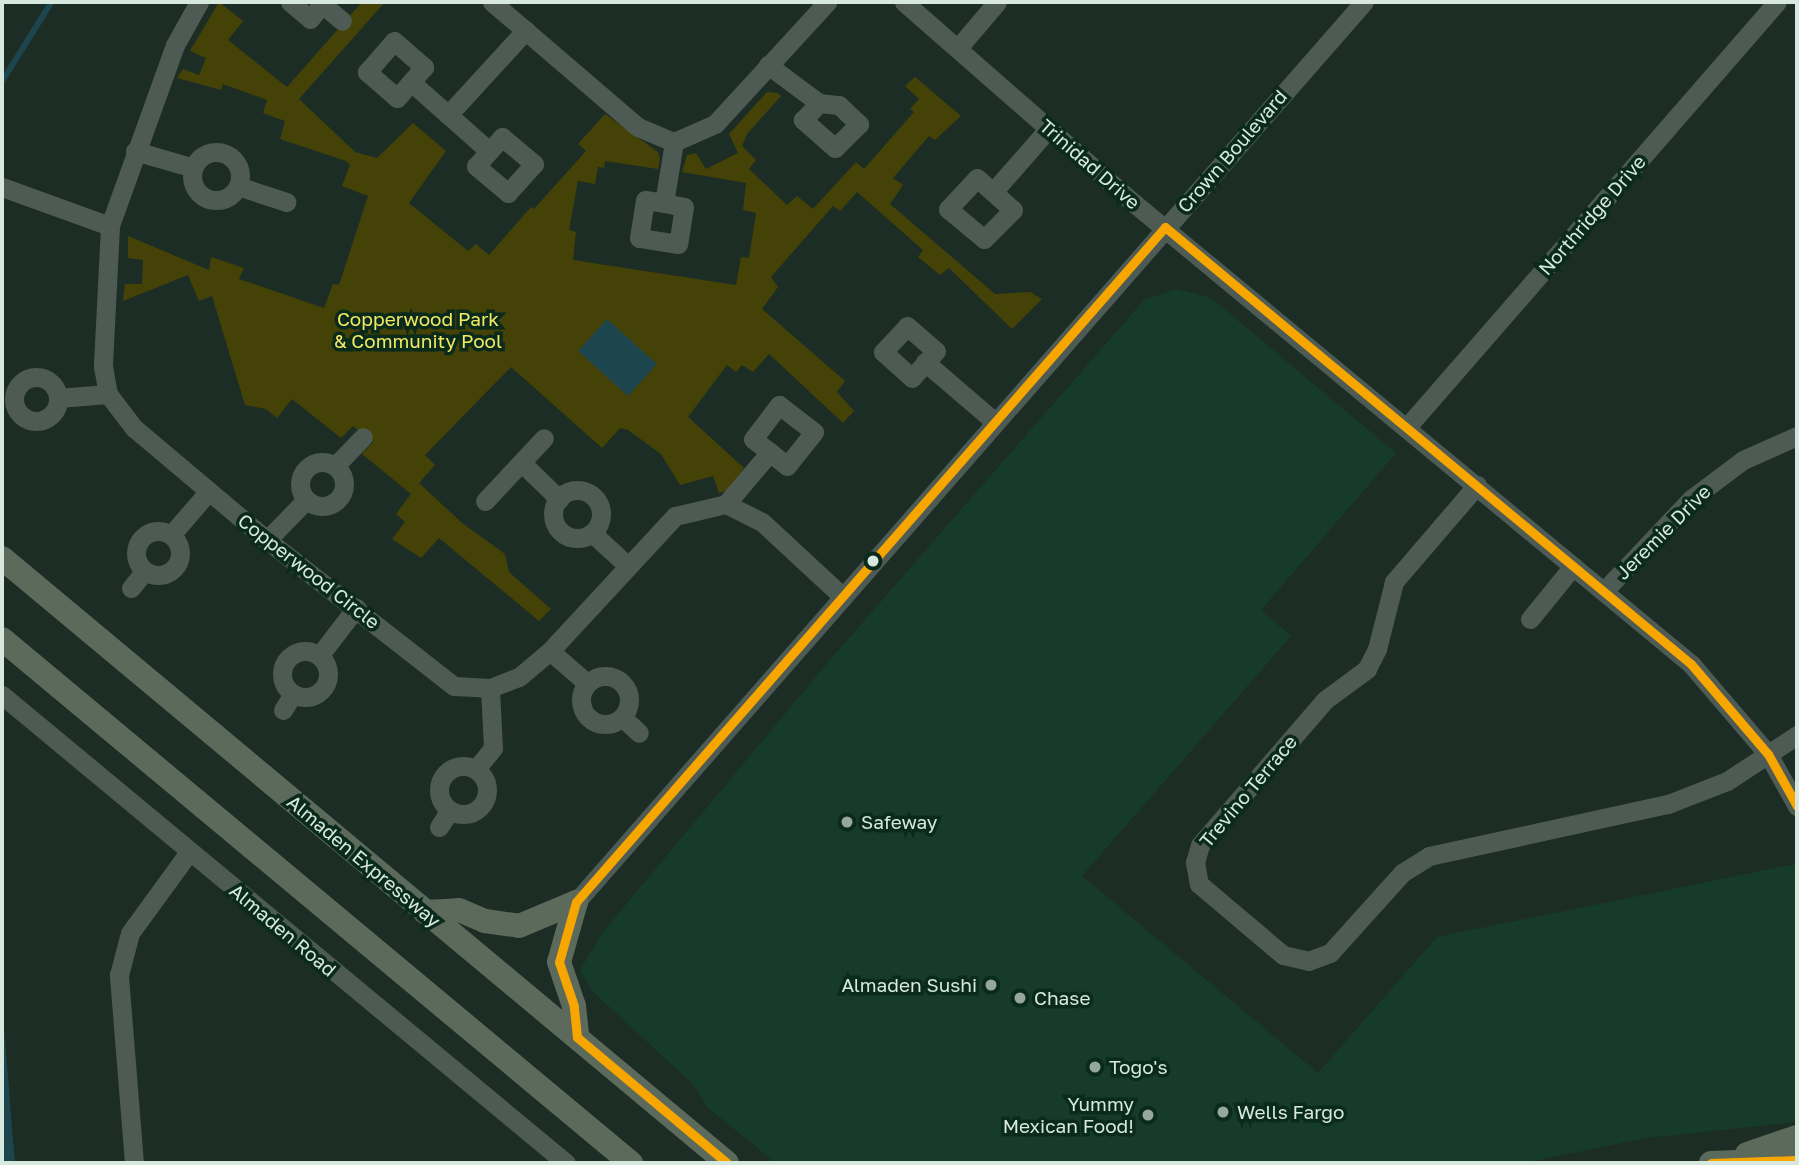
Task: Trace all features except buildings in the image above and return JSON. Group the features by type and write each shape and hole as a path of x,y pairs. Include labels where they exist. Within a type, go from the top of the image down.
{"main road":[{"name":"Almaden Expressway","path":"2,558 727,1163"},
{"path":"2,639 631,1163"},
{"path":"425,912 459,910 485,921 519,926 576,902"},
{"path":"576,902 559,962 574,1006 577,1037"},
{"path":"1717,1163 1797,1137"},
{"path":"1717,1163 1797,1160"}],"street":[{"name":"Copperwood Circle","path":"199,2 175,45 135,150 110,226 103,366 108,394 134,428 267,540 454,686 490,688 519,677 551,651 674,516 726,504"},
{"path":"290,2 310,19 323,3 342,21"},
{"path":"492,2 638,127 674,142 715,124 827,2"},
{"name":"Trinidad Drive","path":"904,2 1165,227 1691,664 1768,754 1797,806"},
{"path":"958,48 997,2"},
{"name":"Crown Boulevard","path":"576,902 1364,2"},
{"name":"Northridge Drive","path":"1407,427 1777,2"},
{"path":"448,115 526,30"},
{"path":"768,65 819,103"},
{"path":"411,82 489,151"},
{"path":"993,192 1049,128"},
{"path":"664,203 674,142"},
{"path":"135,150 194,168"},
{"path":"225,154 237,164 238,186 227,197 211,199 194,184 194,168 203,156 225,154"},
{"path":"238,186 286,202"},
{"path":"2,187 110,226"},
{"path":"925,362 995,422"},
{"path":"34,377 48,380 58,398 49,418 34,422 20,415 7,402 21,382 34,377"},
{"path":"58,398 108,394"},
{"name":"Jeremie Drive","path":"1604,591 1691,499 1743,460 1797,436"},
{"path":"335,466 363,437"},
{"path":"485,501 544,439"},
{"path":"770,452 726,504 762,522 843,597"},
{"path":"321,462 335,466 343,478 339,498 326,506 306,500 299,486 303,471 321,462"},
{"path":"522,463 559,499"},
{"name":"Trevino Terrace","path":"1477,485 1394,582 1377,649 1367,669 1325,700 1200,845 1195,862 1199,884 1283,956 1308,961 1330,953 1402,873 1429,856 1668,804 1727,781 1768,754"},
{"path":"171,535 209,491"},
{"path":"573,491 595,498 601,520 592,533 578,538 557,528 554,513 559,499 573,491"},
{"path":"267,540 306,500"},
{"path":"158,531 171,535 180,555 173,569 159,575 145,571 136,560 140,540 158,531"},
{"path":"592,533 627,565"},
{"path":"1530,619 1573,565"},
{"path":"131,588 145,571"},
{"path":"319,656 356,608"},
{"path":"305,651 319,656 328,668 322,690 288,702 282,676 286,662 305,651"},
{"path":"551,651 587,683"},
{"path":"600,676 622,683 629,696 622,717 607,724 585,714 580,698 587,683 600,676"},
{"path":"476,769 493,748 490,688"},
{"name":"Almaden Road","path":"2,695 566,1163"},
{"path":"622,717 639,733"},
{"path":"1768,754 1797,736"},
{"path":"460,766 476,769 486,781 484,803 465,814 450,810 440,797 440,780 460,766"},
{"path":"439,827 450,810"},
{"path":"134,1163 119,975 130,933 189,852"}],"shaded area":[{"path":"1176,289 1211,298 1396,453 1261,610 1291,636 1082,876 1318,1073 1437,937 1795,864 1797,1122 1646,1138 1524,1163 776,1163 707,1107 693,1084 593,992 580,970 603,932 829,661 1144,300"}],"green space":[{"name":"Copperwood Park & Community Pool","path":"219,2 243,21 228,40 287,87 362,2 385,2 299,99 355,152 377,158 413,123 446,151 409,203 468,251 476,244 489,255 586,151 578,144 605,114 658,152 658,169 605,161 604,168 598,167 595,184 578,181 569,230 576,232 573,260 736,285 741,257 749,258 756,213 743,210 746,183 682,172 687,155 696,153 706,169 738,153 729,134 767,92 777,93 781,96 747,134 742,146 756,160 749,169 787,205 797,196 813,209 856,162 864,169 914,112 910,109 919,99 905,86 915,77 961,116 935,140 929,136 893,178 903,185 890,204 995,294 1030,292 1042,299 1012,329 949,268 940,275 918,257 923,250 857,192 840,211 833,206 771,277 778,287 762,309 845,381 837,392 854,411 843,423 769,354 753,372 742,365 736,372 727,365 688,417 744,468 729,490 719,493 713,476 680,485 661,454 628,430 620,428 602,448 511,367 425,455 435,465 419,483 462,523 505,554 509,572 551,609 539,621 439,538 421,558 392,539 405,522 396,514 411,494 362,454 373,442 353,426 341,438 292,399 277,418 266,409 245,405 212,296 199,301 188,275 123,301 125,284 142,284 143,260 128,258 128,236 209,270 211,257 244,268 239,279 324,308 333,284 339,285 368,196 342,186 350,165 346,161 280,139 285,121 263,113 267,100 223,84 221,90 177,78 183,69 199,75 206,58 190,51"}],"water":[{"path":"48,2 55,2 2,87 2,76"},
{"path":"607,319 657,364 628,396 578,351"},
{"path":"2,1000 13,1141 15,1163 2,1163"}],"transit line":[{"path":"727,1163 577,1037 574,1006 559,962 576,902 1165,227 1691,664 1768,754 1797,806"},
{"path":"1711,1163 1797,1160"}],"place":[{"name":"Safeway","path":"847,822"},
{"name":"Almaden Sushi","path":"991,985"},
{"name":"Chase","path":"1020,998"},
{"name":"Togo's","path":"1095,1067"},
{"name":"Wells Fargo","path":"1223,1112"},
{"name":"Yummy Mexican Food!","path":"1148,1115"}]}
